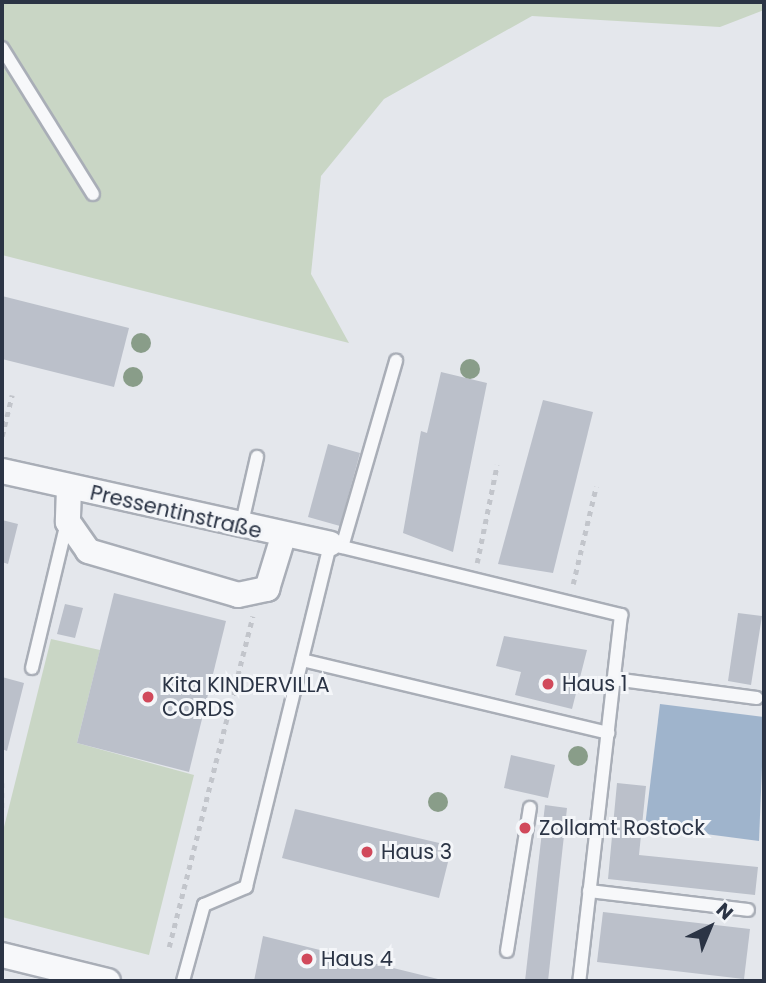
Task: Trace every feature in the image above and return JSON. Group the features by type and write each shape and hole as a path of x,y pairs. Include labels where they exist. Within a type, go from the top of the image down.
{"street":[{"name":"Pressentinstraße","path":"2,471 283,537 336,545"},
{"name":"Pressentinstraße","path":"69,488 68,522 77,543 100,557 238,596 258,595 267,589 283,537"},
{"path":"2,955 108,981"}],"lane":[{"path":"2,48 93,194"},
{"path":"183,981 204,905 246,887 302,660 396,361"},
{"path":"241,527 257,457"},
{"path":"32,668 68,522"},
{"path":"336,545 621,615 579,981"},
{"path":"302,660 608,733"},
{"path":"614,679 757,698"},
{"path":"507,951 530,808"},
{"path":"589,891 748,910"}],"path":[{"path":"2,436 12,395"},
{"path":"473,579 497,465"},
{"path":"569,602 596,487"},
{"path":"169,951 258,595"},
{"path":"2,783 2,809"}],"green space":[{"path":"2,2 764,2 764,10 720,27 532,16 384,99 321,176 311,274 349,343 2,255"},
{"path":"51,639 100,650 77,743 194,775 149,955 2,917 2,835"}],"water":[{"path":"660,704 764,717 759,841 645,826"}],"building":[{"path":"2,296 129,328 114,387 2,359"},
{"path":"441,372 487,383 453,552 403,533 421,431 427,433"},
{"path":"543,400 593,412 553,573 498,564"},
{"path":"328,444 360,453 340,526 308,517"},
{"path":"2,520 18,524 8,564 2,562"},
{"name":"Kita KINDERVILLA CORDS","path":"114,593 226,621 189,772 77,743"},
{"path":"65,604 83,608 75,638 57,634"},
{"path":"738,613 762,616 751,685 728,681"},
{"name":"Haus 1","path":"504,636 587,650 572,709 515,695 521,672 496,666"},
{"path":"2,677 24,683 7,751 2,749"},
{"path":"511,755 555,765 548,798 504,788"},
{"path":"617,783 646,786 639,855 758,867 755,895 608,879"},
{"path":"545,805 567,808 548,981 525,981"},
{"name":"Haus 3","path":"295,809 452,846 439,898 282,858"},
{"path":"603,912 750,929 744,979 597,962"},
{"name":"Haus 4","path":"263,936 442,980 442,981 254,981"}],"place":[{"name":"Haus 1","path":"548,684"},
{"name":"Kita KINDERVILLA CORDS","path":"148,697"},
{"name":"Zollamt Rostock","path":"525,828"},
{"name":"Haus 3","path":"367,852"},
{"name":"Haus 4","path":"307,959"}]}
